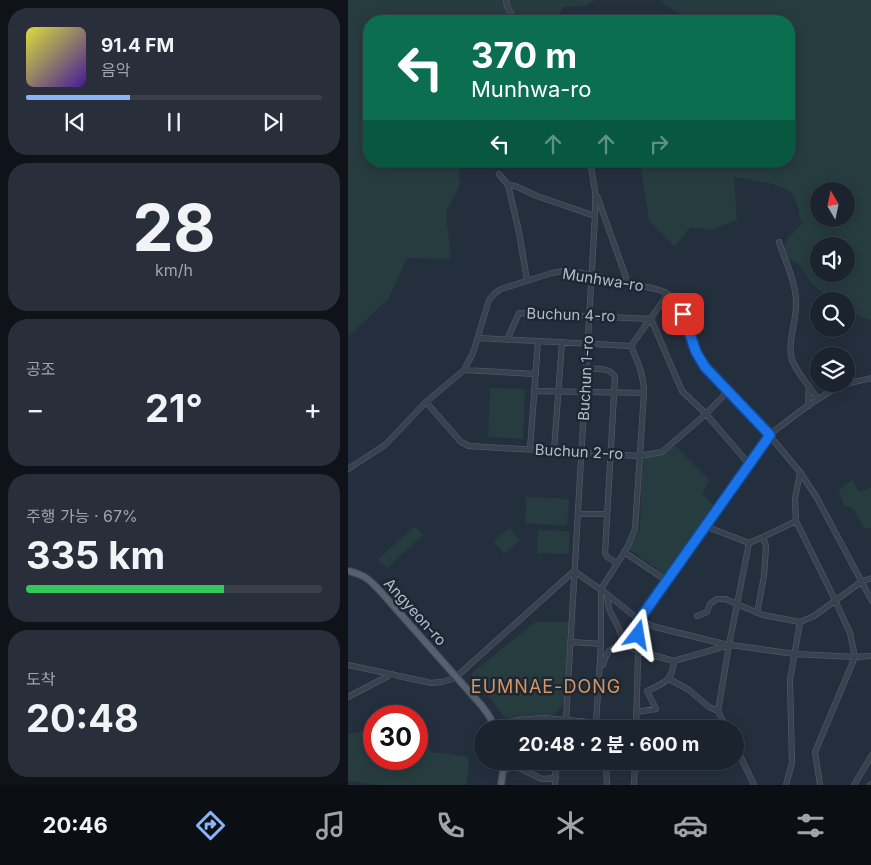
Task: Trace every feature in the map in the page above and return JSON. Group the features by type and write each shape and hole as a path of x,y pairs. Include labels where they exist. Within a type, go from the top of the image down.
{"main road":[{"name":"Angyeon-ro","path":"348,572 363,576 372,582 486,711 491,720"},
{"path":"501,785 503,771"}],"street":[{"path":"506,0 512,15"},
{"path":"591,167 595,191 628,283"},
{"path":"499,174 508,185 519,232 527,280"},
{"path":"508,185 595,216"},
{"name":"Buchun 1-ro","path":"566,720 592,276 595,191"},
{"path":"779,242 795,293 796,310 791,354 794,365 818,399"},
{"name":"Munhwa-ro","path":"348,469 385,445 426,402 464,370 471,358 488,302 492,296 503,288 548,274 572,272 656,289 668,294"},
{"path":"631,346 668,294 682,311 696,352 702,363 727,392 770,435 800,472 817,498 872,602"},
{"name":"Buchun 4-ro","path":"507,340 519,313 651,319"},
{"path":"651,319 682,391 706,414 749,464"},
{"path":"478,338 631,346"},
{"path":"530,449 538,341"},
{"path":"554,451 562,342"},
{"path":"599,720 602,644 601,589 624,552 635,529 644,394 643,375 631,346"},
{"path":"586,369 608,370 615,377 605,554 617,564"},
{"path":"464,370 536,374"},
{"path":"636,720 639,620 770,435 808,406 838,387 872,378"},
{"path":"808,406 809,386"},
{"path":"534,391 644,394"},
{"name":"Buchun 2-ro","path":"426,402 465,445 639,456 662,452 706,414 727,392"},
{"path":"800,472 795,499 796,521 850,633 855,657 815,752 820,785"},
{"path":"578,514 607,514"},
{"path":"706,526 749,542 796,521"},
{"path":"757,613 764,576 766,546 763,537"},
{"path":"718,712 749,542"},
{"path":"624,552 666,581"},
{"path":"348,665 430,683 457,678 574,571 601,589 639,620 655,627 729,645 795,654 872,656"},
{"path":"697,616 706,612 710,604 717,599 725,599 762,615 800,622 814,616 861,582 872,578"},
{"path":"607,594 606,598 609,609 625,646"},
{"path":"786,785 792,763 790,680 800,622"},
{"path":"571,642 602,644"},
{"path":"600,678 605,658 612,648 617,646 628,646 638,651 674,660 729,645"},
{"path":"636,712 656,709 647,691 665,683 669,679 674,668 674,660"},
{"path":"348,697 392,674"},
{"path":"669,679 689,690 718,712 722,720"},
{"path":"518,720 543,718 558,720"},
{"path":"854,785 872,755"},
{"path":"744,764 754,785"},
{"path":"503,771 517,767 528,774 542,779 556,778"},
{"path":"555,785 556,770"},
{"path":"606,770 607,785"},
{"path":"634,785 635,770"}],"green space":[{"path":"348,0 595,0 585,6 563,7 559,15 363,15 363,167 460,167 459,187 446,212 451,259 407,258 389,298 348,337"},
{"path":"659,0 871,0 871,320 855,314 855,292 822,292 811,282 855,282 855,237 810,237 810,281 801,267 785,254 786,240 803,223 794,197 781,187 765,182 734,177 737,220 712,230 690,227 675,247 649,221 641,167 795,167 795,15 680,15"},
{"path":"490,388 525,389 523,439 488,437"},
{"path":"676,446 709,480 702,494 713,505 665,575 629,549 640,529 642,456 660,454"},
{"path":"852,480 859,492 871,487 871,528 864,528 854,510 843,504 839,490"},
{"path":"526,497 569,499 567,526 525,523"},
{"path":"415,526 423,535 387,568 378,559"},
{"path":"510,528 520,541 504,554 493,541"},
{"path":"538,530 570,531 569,554 537,553"},
{"path":"535,622 569,622 564,704 554,715 505,718 471,674"},
{"path":"363,731 363,770 428,770 428,742 432,753 468,756 469,769 466,785 379,785 348,781 348,734"}],"district":[{"name":"EUMNAE-DONG","path":"546,687"}],"route":[{"path":"638,635 639,620 770,435 705,367 696,352 683,314"}]}
